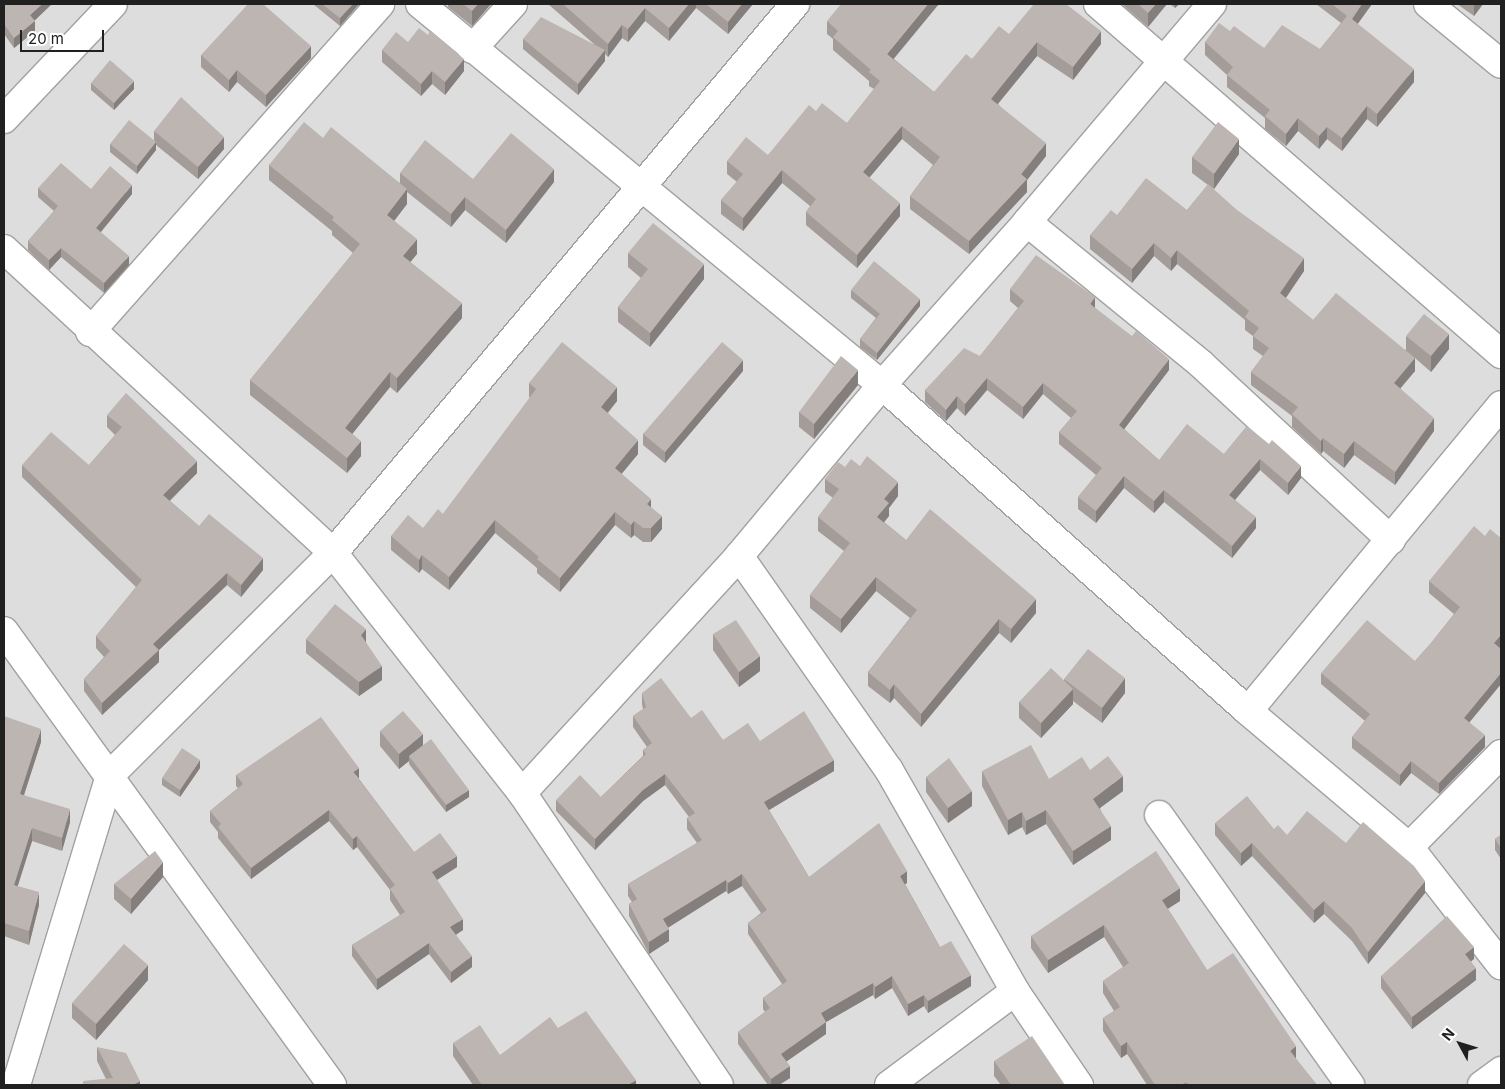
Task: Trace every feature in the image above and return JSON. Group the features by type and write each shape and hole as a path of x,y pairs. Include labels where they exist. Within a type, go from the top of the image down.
{"street":[{"path":"4,119 113,4"},
{"path":"90,332 380,4"},
{"path":"420,4 472,49 882,385 1248,711 1408,847 1501,965"},
{"path":"472,49 513,4"},
{"path":"16,1085 110,775 333,553 795,4"},
{"path":"1098,4 1165,60 1501,354"},
{"path":"522,793 739,556 882,385 1027,222 1212,4"},
{"path":"1428,4 1501,64"},
{"path":"1027,222 1201,364 1391,540"},
{"path":"4,249 90,332 333,553 522,793 719,1085"},
{"path":"1248,711 1501,405"},
{"path":"739,556 889,770 1015,991 1080,1085"},
{"path":"4,631 110,775 332,1085"},
{"path":"1408,847 1498,759"},
{"path":"1159,815 1350,1085"},
{"path":"889,1085 1015,991"},
{"path":"1482,1085 1501,1071"}],"shaded area":[{"path":"4,4 1501,4 1501,1085 4,1085"}],"building":[{"path":"4,4 42,4 30,15 35,21 14,38 4,24"},
{"path":"248,4 263,4 311,46 266,95 237,70 229,80 201,55"},
{"path":"322,4 353,4 340,18"},
{"path":"463,4 478,4 472,11"},
{"path":"563,4 689,4 669,28 645,8 628,29 622,25 608,44"},
{"path":"706,4 742,4 728,22"},
{"path":"841,4 928,4 887,54 934,92 966,54 972,59 999,26 1009,34 1034,4 1066,4 1101,31 1073,67 1037,42 991,99 1046,143 1021,174 1027,179 969,241 910,196 940,157 902,126 863,172 900,203 857,255 806,212 816,199 782,170 743,218 721,200 743,174 727,161 746,137 768,155 809,105 816,111 822,103 847,123 880,81 869,72 871,70 833,37 838,31 827,21"},
{"path":"1138,4 1156,4 1148,13"},
{"path":"1332,4 1362,4 1352,19 1414,69 1377,114 1367,106 1342,138 1327,127 1319,136 1298,118 1286,134 1265,116 1270,110 1227,75 1233,67 1205,42 1219,23 1230,31 1234,26 1264,48 1282,25 1320,49 1347,16"},
{"path":"541,17 605,50 578,84 523,39"},
{"path":"419,28 428,35 430,30 464,59 445,82 432,71 421,84 382,50 396,32 408,42"},
{"path":"110,60 134,81 114,103 91,83"},
{"path":"181,97 224,137 198,167 154,131"},
{"path":"129,120 156,142 137,166 110,144"},
{"path":"304,122 323,138 331,127 407,189 387,215 417,239 403,256 462,303 397,378 390,372 345,428 361,441 347,458 250,380 360,244 332,220 334,217 269,165"},
{"path":"1218,122 1239,139 1214,174 1192,157"},
{"path":"511,133 554,169 506,230 465,197 451,214 400,173 425,140 473,179"},
{"path":"61,163 91,189 110,166 132,185 96,228 129,256 104,283 61,248 49,260 28,241 58,206 38,188"},
{"path":"1146,178 1187,210 1208,184 1237,210 1304,258 1280,293 1313,320 1336,293 1415,358 1394,383 1434,418 1395,472 1354,441 1344,454 1323,438 1321,441 1292,414 1298,407 1251,372 1269,348 1253,336 1259,328 1245,317 1249,311 1177,250 1171,258 1154,243 1132,269 1090,235 1111,210 1117,215"},
{"path":"653,223 704,264 650,333 618,307 648,269 628,253"},
{"path":"1036,255 1095,297 1090,304 1132,336 1136,331 1169,359 1119,425 1159,460 1187,424 1224,454 1247,426 1269,444 1272,440 1301,466 1288,483 1260,459 1229,495 1256,517 1232,546 1164,490 1154,501 1124,476 1096,511 1078,497 1102,468 1059,432 1077,411 1043,383 1023,407 987,378 965,404 957,396 946,410 925,390 964,348 980,356 1024,301 1010,289"},
{"path":"874,261 920,299 877,353 860,339 880,314 851,290"},
{"path":"1424,314 1449,334 1431,356 1406,336"},
{"path":"562,342 617,387 601,407 638,440 615,468 651,499 647,504 662,516 651,528 643,528 634,521 631,525 615,512 560,578 537,559 539,557 495,520 449,577 422,555 419,560 391,536 408,515 423,528 438,509 443,514 536,389 529,383"},
{"path":"722,342 743,360 665,452 643,434"},
{"path":"841,356 858,370 814,424 799,412"},
{"path":"126,393 197,461 163,495 199,526 209,514 263,558 241,585 227,573 153,644 159,650 102,703 84,679 110,651 96,636 142,580 22,465 51,432 89,465 122,427 107,415"},
{"path":"867,456 898,482 884,499 889,503 877,517 906,540 930,509 1036,599 1011,629 999,619 921,714 894,684 890,690 868,672 917,610 876,577 841,619 810,595 850,543 818,517 839,489 825,479 838,462 845,467 851,459 860,466"},
{"path":"1474,526 1485,536 1490,529 1501,538 1501,635 1494,643 1501,649 1501,673 1464,718 1485,735 1439,783 1411,761 1400,775 1352,737 1370,714 1321,673 1367,620 1415,661 1460,607 1429,581"},
{"path":"335,604 366,629 361,635 382,666 359,682 306,639"},
{"path":"736,620 760,656 739,672 713,634"},
{"path":"1088,649 1125,678 1102,708 1064,679"},
{"path":"1051,668 1073,689 1041,723 1019,702"},
{"path":"661,678 691,718 702,710 723,740 748,723 760,741 804,711 834,760 764,802 809,877 879,823 907,871 900,876 940,947 951,941 971,975 928,1001 924,995 908,1004 892,976 875,987 873,983 821,1013 826,1022 781,1054 790,1066 771,1079 738,1032 770,1008 763,998 787,981 748,923 767,910 742,874 728,883 726,880 663,919 669,929 649,942 629,904 637,899 628,884 702,840 687,818 695,813 665,774 643,790 595,839 556,800 580,775 601,797 646,754 643,750 652,743 633,716 646,707 642,693"},
{"path":"403,711 423,734 399,754 380,731"},
{"path":"4,716 41,729 20,794 70,809 62,838 32,828 14,885 39,892 29,931 4,923"},
{"path":"321,717 359,768 353,772 414,852 440,833 457,856 432,872 463,919 450,927 472,956 451,972 429,943 377,979 352,945 405,912 390,889 395,885 357,836 353,839 329,810 251,868 218,827 221,824 210,811 243,784 236,775"},
{"path":"431,739 469,790 446,805 409,756"},
{"path":"1031,745 1049,779 1082,757 1090,770 1108,756 1123,776 1093,799 1111,826 1073,851 1046,810 1026,821 1022,812 1008,820 982,771"},
{"path":"182,748 200,760 180,790 162,778"},
{"path":"949,758 972,791 948,808 926,777"},
{"path":"1247,796 1274,829 1278,825 1287,835 1307,811 1346,843 1363,822 1414,866 1425,881 1368,952 1352,928 1324,901 1314,910 1252,843 1241,853 1215,823"},
{"path":"1501,835 1501,848 1495,839"},
{"path":"155,851 163,862 131,899 114,884"},
{"path":"1156,851 1180,888 1162,900 1207,970 1233,953 1296,1046 1290,1051 1317,1085 1189,1085 1186,1082 1181,1085 1155,1085 1127,1042 1121,1046 1103,1018 1120,1007 1103,981 1129,963 1104,925 1048,960 1031,936"},
{"path":"1447,916 1474,947 1465,954 1476,968 1412,1017 1381,976"},
{"path":"124,944 148,965 96,1024 72,1003"},
{"path":"586,1011 636,1080 628,1085 482,1085 453,1043 480,1025 500,1055 550,1017 558,1028"},
{"path":"1032,1036 1065,1085 1011,1085 994,1061"},
{"path":"97,1047 126,1053 140,1081 133,1085 83,1085 83,1081 113,1078"}]}
